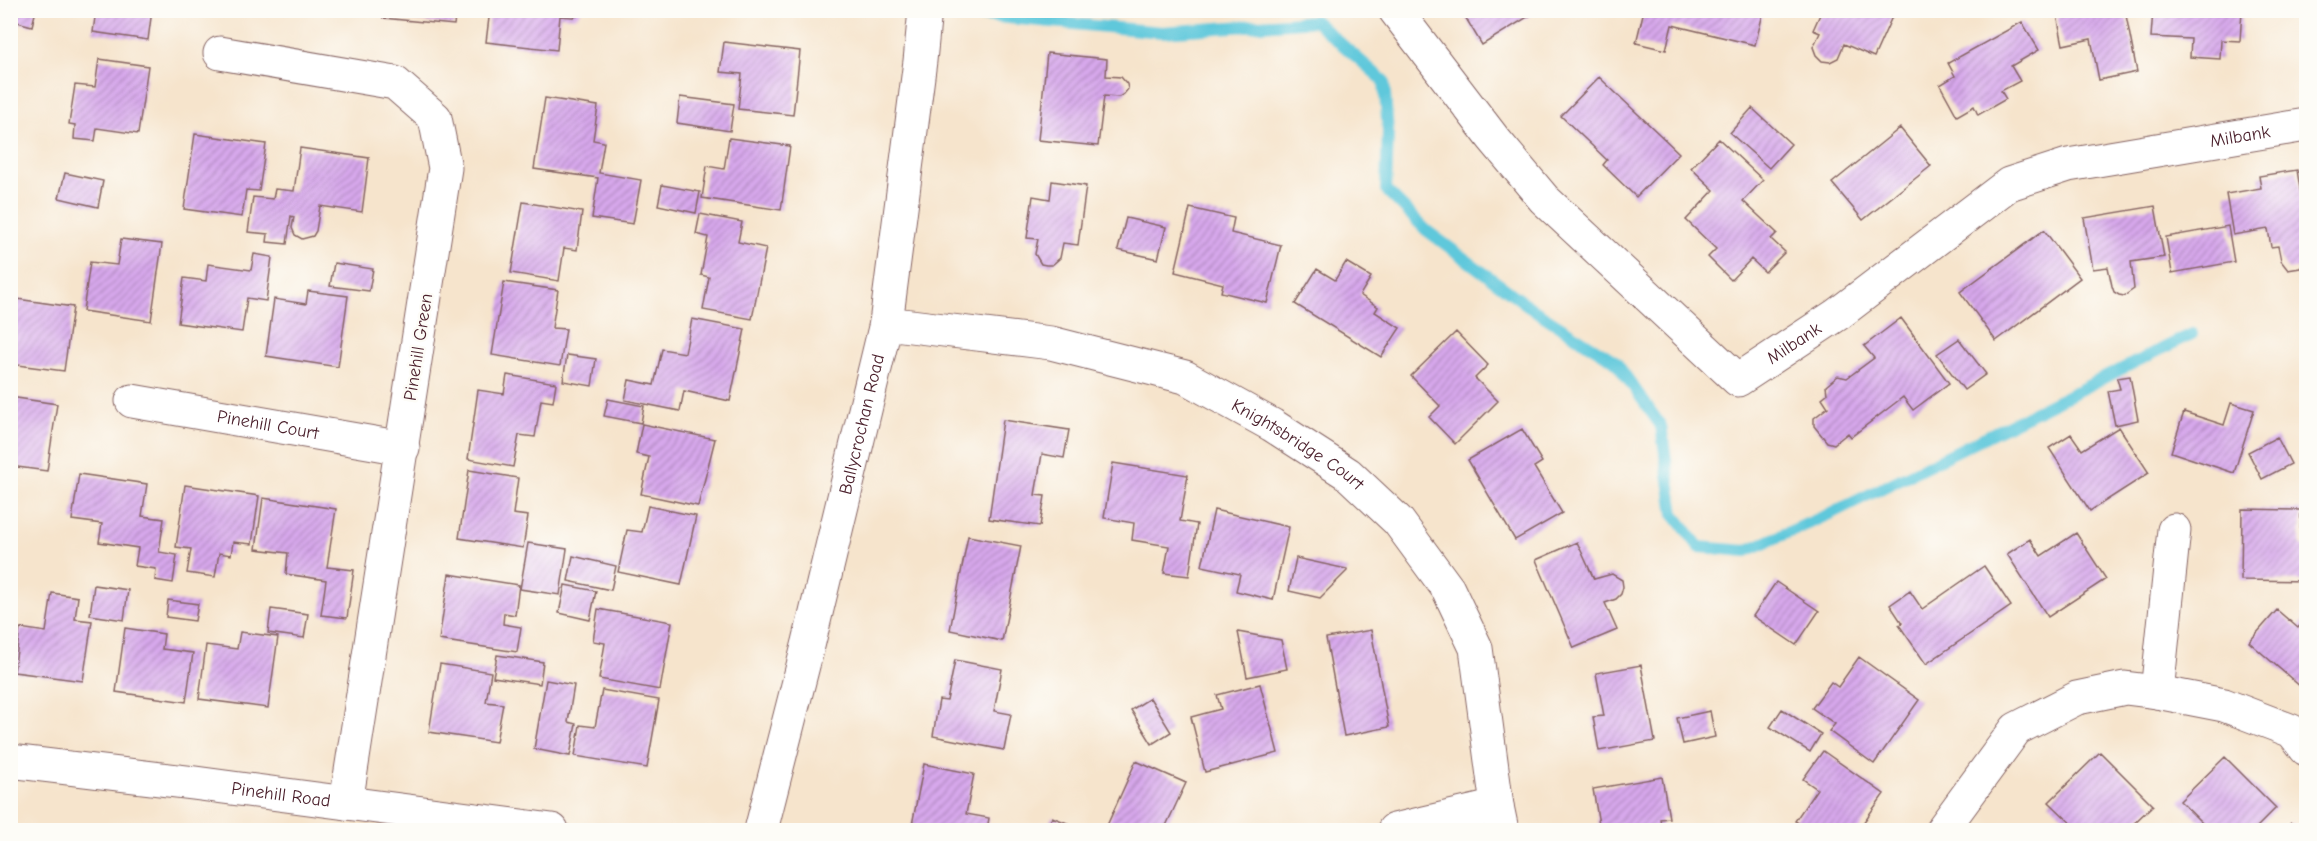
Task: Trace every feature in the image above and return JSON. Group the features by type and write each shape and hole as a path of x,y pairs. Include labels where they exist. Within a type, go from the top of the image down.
{"street":[{"name":"Ballycrochan Road","path":"761,831 886,322 919,73 925,10"},
{"name":"Milbank","path":"1395,10 1493,138 1544,199 1738,380 1838,314 2009,184 2068,165 2307,125"},
{"name":"Pinehill Green","path":"220,53 395,83 435,118 445,168 346,803"},
{"name":"Knightsbridge Court","path":"886,322 1051,343 1185,377 1272,425 1348,474 1404,529 1448,589 1476,648 1499,818 1394,831"},
{"name":"Pinehill Court","path":"132,401 403,448"},
{"path":"2157,692 2174,530"},
{"path":"1942,831 2016,729 2077,698 2126,688 2224,705 2261,717 2292,731 2307,749"},
{"name":"Pinehill Road","path":"10,761 552,831"}],"building":[{"path":"10,10 36,10 32,26 10,20"},
{"path":"96,10 152,10 148,40 93,32"},
{"path":"384,10 456,10 454,25 383,18"},
{"path":"490,10 582,10 577,16 560,16 557,50 486,42"},
{"path":"1461,10 1539,10 1482,45"},
{"path":"1644,10 1764,10 1755,45 1672,25 1666,50 1636,43"},
{"path":"1822,10 1895,10 1874,57 1844,44 1838,58 1830,62 1822,61 1816,55 1813,47 1820,33 1813,30"},
{"path":"2082,10 2125,10 2137,72 2099,80 2091,39 2063,45 2057,15"},
{"path":"2153,10 2242,10 2240,41 2221,40 2220,59 2190,57 2191,39 2151,37"},
{"path":"2022,22 2039,50 2011,66 2020,81 2001,91 2006,99 1978,115 1974,106 1957,116 1940,85 1955,76 1948,63"},
{"path":"11,25 15,36 10,51"},
{"path":"724,42 800,51 793,115 738,109 742,74 720,72"},
{"path":"1047,53 1107,59 1106,76 1121,77 1127,84 1128,89 1119,97 1104,96 1098,146 1038,140"},
{"path":"99,59 148,66 138,134 97,128 95,141 74,139 75,125 69,124 75,85 95,87"},
{"path":"1599,77 1679,153 1636,197 1603,165 1607,160 1561,116"},
{"path":"680,97 734,104 730,131 677,123"},
{"path":"545,98 598,106 593,140 604,142 599,173 641,180 633,224 592,218 598,178 534,169"},
{"path":"1752,108 1791,144 1769,168 1730,133"},
{"path":"1900,128 1931,166 1863,220 1832,183"},
{"path":"195,134 266,144 259,191 246,190 242,217 184,209"},
{"path":"729,138 790,146 781,210 702,198 707,166 724,169"},
{"path":"1719,139 1763,180 1743,201 1777,233 1771,239 1785,252 1765,272 1751,259 1731,280 1708,257 1716,249 1686,220 1714,190 1691,168"},
{"path":"300,148 369,158 362,212 320,206 313,236 302,239 295,235 292,228 294,217 291,216 287,244 267,242 268,234 248,232 253,197 273,199 275,189 294,191"},
{"path":"2297,170 2306,226 2306,241 2302,242 2304,263 2300,268 2288,270 2281,261 2278,246 2271,247 2268,229 2233,235 2226,194 2261,188 2259,176"},
{"path":"65,173 103,181 98,207 59,198"},
{"path":"1052,181 1086,186 1078,245 1063,243 1060,258 1052,265 1046,265 1041,264 1035,254 1038,239 1027,238 1033,196 1050,199"},
{"path":"662,185 700,192 696,213 658,205"},
{"path":"523,202 582,212 577,250 564,248 559,281 511,273"},
{"path":"2155,206 2164,257 2131,262 2134,289 2124,296 2119,295 2114,292 2108,267 2093,269 2084,218"},
{"path":"1190,208 1234,218 1231,233 1281,245 1267,303 1221,292 1223,284 1175,272"},
{"path":"700,214 742,222 738,242 766,248 752,319 703,310 709,277 701,275 708,237 696,234"},
{"path":"1126,218 1166,227 1158,259 1118,250"},
{"path":"2228,226 2234,262 2172,273 2166,237"},
{"path":"2044,230 2080,278 1996,341 1960,292"},
{"path":"121,239 162,244 151,321 83,311 90,262 117,265"},
{"path":"254,254 272,257 266,301 247,298 242,332 178,323 184,278 206,281 208,264 251,270"},
{"path":"1346,262 1371,277 1360,295 1378,307 1375,312 1400,328 1381,357 1295,304 1317,269 1335,280"},
{"path":"334,263 373,269 369,291 330,286"},
{"path":"504,282 558,290 552,328 566,329 560,366 492,355"},
{"path":"308,291 348,296 338,367 266,356 274,299 306,304"},
{"path":"10,298 73,307 64,371 10,364 13,329 10,328"},
{"path":"1901,318 1949,383 1913,410 1903,397 1851,437 1848,433 1834,444 1827,442 1814,426 1814,418 1828,407 1822,398 1827,394 1826,386 1838,376 1847,378 1874,358 1864,346"},
{"path":"692,319 745,329 730,401 684,391 680,411 625,400 629,380 654,385 662,349 685,353"},
{"path":"1456,332 1488,365 1475,378 1498,401 1455,444 1429,417 1440,406 1411,376"},
{"path":"1959,339 1986,374 1964,390 1937,354"},
{"path":"567,355 596,359 592,386 563,381"},
{"path":"507,375 556,383 553,402 541,400 535,437 519,435 513,467 468,459 478,390 504,394"},
{"path":"2130,376 2138,420 2115,425 2108,391 2120,389 2117,378"},
{"path":"10,397 57,404 47,471 10,466"},
{"path":"608,399 644,406 641,423 604,416"},
{"path":"2231,403 2254,410 2234,473 2171,452 2184,412 2224,425"},
{"path":"1003,420 1069,430 1064,458 1042,454 1035,495 1045,496 1040,526 989,519"},
{"path":"642,424 715,439 698,506 641,494 649,457 636,454"},
{"path":"2119,427 2149,473 2090,511 2049,448 2071,434 2082,450"},
{"path":"1522,429 1542,462 1534,467 1562,513 1515,540 1468,460"},
{"path":"2277,437 2291,464 2262,479 2248,452"},
{"path":"1113,463 1188,475 1180,521 1197,524 1189,576 1164,573 1169,546 1132,540 1134,523 1104,518"},
{"path":"469,470 518,478 513,514 528,516 523,548 459,538"},
{"path":"79,474 147,484 142,516 164,519 159,552 177,555 173,583 155,580 156,569 135,566 138,548 99,542 102,524 72,520"},
{"path":"185,485 259,496 252,544 233,542 231,555 219,553 215,577 187,573 191,549 176,547"},
{"path":"263,498 336,509 327,567 354,570 347,618 321,615 326,580 286,574 288,553 256,549"},
{"path":"648,506 696,516 681,585 618,572 627,530 642,532"},
{"path":"2242,509 2301,510 2300,546 2306,547 2306,581 2241,580"},
{"path":"1214,510 1289,527 1273,600 1236,591 1240,574 1202,566"},
{"path":"2076,533 2106,579 2048,617 2007,554 2030,539 2041,556"},
{"path":"968,536 1021,546 1002,641 950,630"},
{"path":"1577,542 1594,579 1612,574 1622,580 1623,587 1616,599 1605,603 1617,630 1574,648 1536,560"},
{"path":"528,543 567,549 560,595 520,589"},
{"path":"573,556 616,566 611,590 568,581"},
{"path":"1296,558 1347,569 1347,571 1320,598 1289,591"},
{"path":"1984,566 2011,606 1926,664 1899,625 1902,623 1890,605 1910,591 1922,609"},
{"path":"449,574 519,585 515,615 504,613 503,624 521,627 517,652 439,640"},
{"path":"1776,582 1819,611 1796,645 1753,616"},
{"path":"94,585 128,590 124,620 90,615"},
{"path":"565,585 596,591 590,620 559,613"},
{"path":"52,593 78,597 75,619 92,621 83,681 14,672 20,628 46,632"},
{"path":"168,600 198,604 195,621 166,617"},
{"path":"271,609 308,614 304,638 268,633"},
{"path":"598,609 672,622 660,690 599,679 605,643 593,641"},
{"path":"2277,610 2298,628 2306,618 2306,683 2302,688 2249,642"},
{"path":"125,628 164,634 162,649 193,653 186,702 116,692"},
{"path":"1371,630 1389,727 1344,736 1326,638"},
{"path":"240,632 278,637 268,708 199,699 206,645 237,649"},
{"path":"1238,632 1281,640 1287,669 1247,677"},
{"path":"497,655 543,662 540,684 493,677"},
{"path":"1859,657 1919,700 1874,764 1829,731 1835,724 1812,708 1831,682 1838,687"},
{"path":"955,660 1002,669 994,711 1011,714 1004,750 933,736 939,700 947,701"},
{"path":"440,664 491,672 486,702 503,704 496,742 429,732"},
{"path":"1641,665 1655,741 1599,751 1593,717 1604,716 1596,673"},
{"path":"546,680 574,685 568,722 576,724 570,756 534,749"},
{"path":"1260,684 1278,753 1205,772 1191,717 1221,709 1217,695"},
{"path":"602,690 659,700 647,768 575,756 580,725 595,727"},
{"path":"1150,698 1171,732 1152,744 1131,710"},
{"path":"1782,709 1821,734 1810,752 1770,727"},
{"path":"1710,711 1715,737 1683,744 1677,718"},
{"path":"1823,751 1884,794 1858,830 1809,830 1795,821 1817,789 1803,779"},
{"path":"2100,752 2153,805 2127,830 2121,830 2116,825 2111,830 2078,830 2049,802"},
{"path":"2225,757 2276,808 2254,830 2198,830 2204,825 2180,801"},
{"path":"1136,761 1186,783 1164,830 1105,830"},
{"path":"924,764 974,774 966,814 989,818 987,830 911,830"},
{"path":"1662,777 1669,818 1660,819 1662,830 1600,830 1593,789"},
{"path":"1052,817 1085,830 1047,830"},
{"path":"2291,823 2299,830 2283,830"}],"waterway":[{"path":"975,15 1162,32 1315,21 1384,81 1388,132 1386,190 1426,230 1534,310 1615,361 1661,426 1674,514 1699,547 1746,551 1834,512 2192,334"}]}
